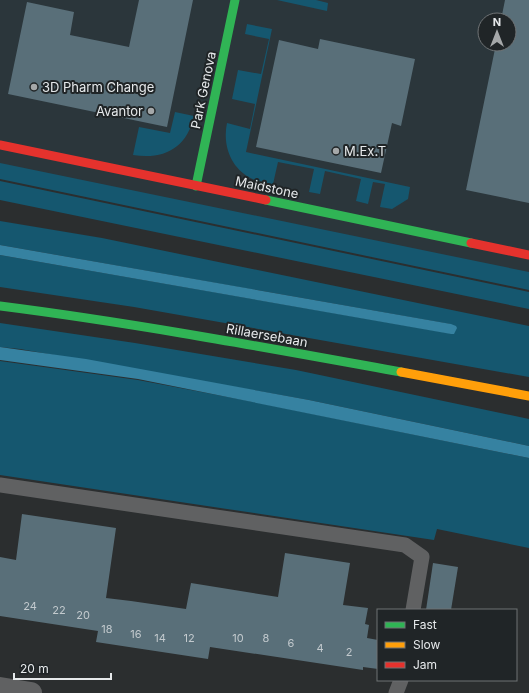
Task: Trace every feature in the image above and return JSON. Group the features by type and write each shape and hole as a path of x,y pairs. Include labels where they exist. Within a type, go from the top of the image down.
{"street":[{"name":"Park Genova","path":"196,186 235,0"},
{"name":"Maidstone","path":"0,145 529,255"},
{"name":"Rillaersebaan","path":"0,306 71,315 236,342 529,396"},
{"path":"0,688 31,693"}],"lane":[{"path":"0,485 405,545 422,557 413,609"},
{"path":"396,693 401,681"}],"shaded area":[{"path":"0,0 529,0 529,276 0,164"},
{"path":"277,0 316,0 328,3 327,11"},
{"path":"247,24 272,29 246,152 410,187 408,199 392,209 380,207 385,184 373,182 368,204 356,201 361,179 325,171 320,194 309,192 314,169 278,162 273,184 255,180 240,171 230,157 226,141 227,123 250,129 255,104 232,99 238,70 261,74 269,39 245,34"},
{"path":"175,112 194,116 191,127 180,144 155,156 133,155 139,127 170,133"},
{"path":"0,163 529,272 529,290 0,179"},
{"path":"0,181 529,292 529,309 0,200"},
{"path":"0,221 102,238 529,326 529,377 134,307 0,287 0,255 454,334 450,324 0,245"},
{"path":"0,245 451,324 457,328 454,334 451,334 0,255"},
{"path":"0,323 135,343 296,370 529,419 529,446 309,400 20,349 0,347"},
{"path":"0,347 86,359 309,400 529,446 529,458 138,379 0,360"},
{"path":"0,361 138,380 529,458 529,548 437,529 434,540 0,475"}],"building":[{"path":"139,0 193,0 167,127 8,94 27,2 74,12 70,35 129,47"},
{"path":"505,0 529,0 529,203 466,190 494,52 517,52 517,12 503,12"},
{"path":"320,39 415,59 401,126 392,123 381,173 256,147 279,40 318,49"},
{"path":"22,514 116,528 106,598 186,609 191,583 278,597 285,553 350,563 343,605 368,608 365,624 369,625 367,638 377,640 377,669 363,667 363,670 210,647 208,659 96,642 98,631 0,616 0,557 16,560"},
{"path":"433,563 458,567 451,609 426,609"}],"traffic: fast":[{"path":"196,186 235,0"},
{"path":"266,200 471,243"},
{"path":"0,306 151,328 401,372"}],"traffic: slow":[{"path":"401,372 529,396"}],"traffic: jam":[{"path":"0,145 266,200"},
{"path":"471,243 529,255"}],"place":[{"name":"3D Pharm Change","path":"34,87"},
{"name":"Avantor","path":"151,111"},
{"name":"M.Ex.T","path":"336,151"}]}
